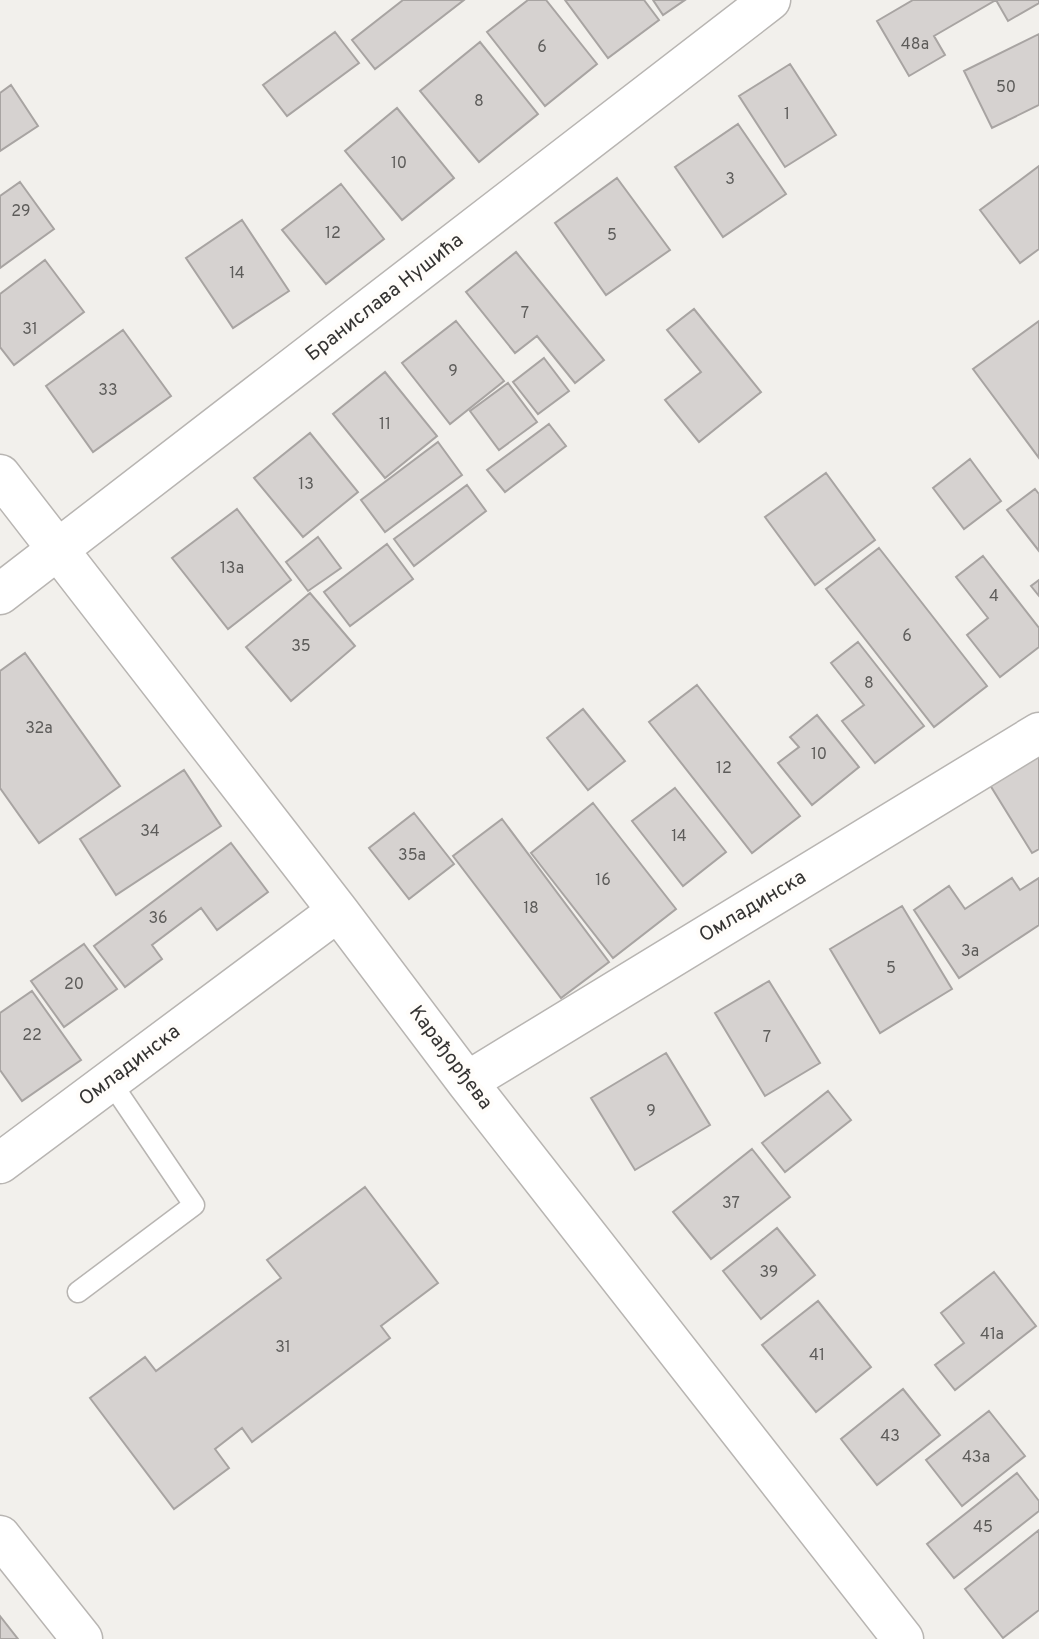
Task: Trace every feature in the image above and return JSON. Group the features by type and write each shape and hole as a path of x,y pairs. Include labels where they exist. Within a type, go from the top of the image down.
{"street":[{"name":"Бранислава Нушића","path":"0,594 770,0"},
{"name":"Карађорђева","path":"0,475 467,1082 903,1639"},
{"name":"Омладинска","path":"467,1082 1039,733"},
{"name":"Омладинска","path":"0,1163 338,911"},
{"path":"0,1536 82,1639"}],"lane":[{"path":"78,1292 194,1205 110,1081"}],"building":[{"path":"403,0 464,0 375,69 352,40"},
{"path":"528,0 546,0 597,64 545,106 487,32"},
{"path":"565,0 644,0 659,20 608,58"},
{"path":"653,0 685,0 663,15"},
{"path":"913,0 996,0 934,36 945,55 909,76 877,21"},
{"path":"996,0 1039,0 1039,3 1008,21"},
{"path":"335,32 359,63 287,116 263,85"},
{"path":"1039,34 1039,105 992,128 964,71"},
{"path":"480,42 538,114 479,162 420,91"},
{"path":"790,64 836,135 785,167 739,96"},
{"path":"11,85 38,126 0,151 0,93"},
{"path":"397,108 454,178 402,220 345,151"},
{"path":"738,124 786,194 723,237 675,167"},
{"path":"1039,166 1039,249 1020,263 980,210"},
{"path":"617,178 670,250 606,295 555,223"},
{"path":"20,182 54,229 0,268 0,196"},
{"path":"341,184 384,239 326,284 282,230"},
{"path":"242,220 289,291 233,328 186,258"},
{"path":"516,252 604,360 575,383 537,336 515,353 466,292"},
{"path":"45,260 84,312 14,365 0,347 0,294"},
{"path":"694,309 761,392 699,442 665,400 701,372 667,330"},
{"path":"456,321 504,381 450,424 402,363"},
{"path":"1039,321 1039,458 973,369"},
{"path":"123,330 171,396 93,452 46,386"},
{"path":"544,358 569,391 538,414 513,382"},
{"path":"385,372 437,436 385,478 333,414"},
{"path":"508,383 537,422 499,450 470,411"},
{"path":"549,424 566,446 505,492 487,470"},
{"path":"310,433 358,492 303,537 254,478"},
{"path":"438,442 462,475 385,532 361,500"},
{"path":"970,459 1001,501 964,529 933,488"},
{"path":"826,473 875,540 815,585 765,517"},
{"path":"467,485 486,511 414,566 394,539"},
{"path":"1035,489 1039,494 1039,551 1007,510"},
{"path":"237,509 291,580 228,629 172,558"},
{"path":"318,537 341,568 308,591 286,562"},
{"path":"387,544 413,579 350,626 324,592"},
{"path":"879,548 987,686 934,727 826,589"},
{"path":"983,556 1039,628 1039,647 1000,677 967,635 988,618 956,577"},
{"path":"1039,580 1039,596 1031,586"},
{"path":"310,593 355,646 291,701 246,647"},
{"path":"858,642 924,726 875,763 842,721 864,705 831,663"},
{"path":"25,653 120,786 39,843 0,788 0,671"},
{"path":"697,685 800,816 752,853 649,722"},
{"path":"583,709 625,761 588,790 547,738"},
{"path":"817,715 859,767 812,805 778,763 799,747 790,737"},
{"path":"1039,756 1039,849 1032,853 990,785"},
{"path":"184,770 221,826 116,895 80,839"},
{"path":"675,788 726,852 683,886 632,821"},
{"path":"593,803 676,909 613,958 531,853"},
{"path":"414,813 454,864 409,899 369,848"},
{"path":"502,819 609,962 561,998 453,856"},
{"path":"231,843 268,892 217,930 201,908 152,945 162,959 125,987 94,946"},
{"path":"1012,878 1020,890 1039,878 1039,925 959,978 914,910 949,886 965,909"},
{"path":"902,906 952,989 880,1033 830,949"},
{"path":"84,944 117,989 64,1027 31,981"},
{"path":"769,981 820,1063 765,1096 715,1013"},
{"path":"32,991 81,1060 22,1101 0,1070 0,1013"},
{"path":"666,1053 710,1125 635,1170 591,1098"},
{"path":"828,1091 851,1120 785,1172 762,1143"},
{"path":"752,1149 790,1197 711,1259 673,1212"},
{"path":"365,1187 438,1283 381,1326 390,1338 252,1442 242,1428 215,1449 229,1468 174,1509 90,1398 145,1357 156,1371 281,1278 267,1260"},
{"path":"777,1228 815,1275 761,1319 723,1271"},
{"path":"994,1272 1036,1326 955,1390 935,1365 964,1343 941,1313"},
{"path":"818,1301 871,1367 816,1412 762,1345"},
{"path":"903,1389 940,1435 877,1485 841,1439"},
{"path":"989,1411 1025,1456 962,1506 926,1460"},
{"path":"1017,1473 1039,1501 1039,1511 954,1578 927,1544"},
{"path":"1039,1530 1039,1610 1003,1638 965,1589"},
{"path":"0,1616 18,1639 0,1639"}]}
